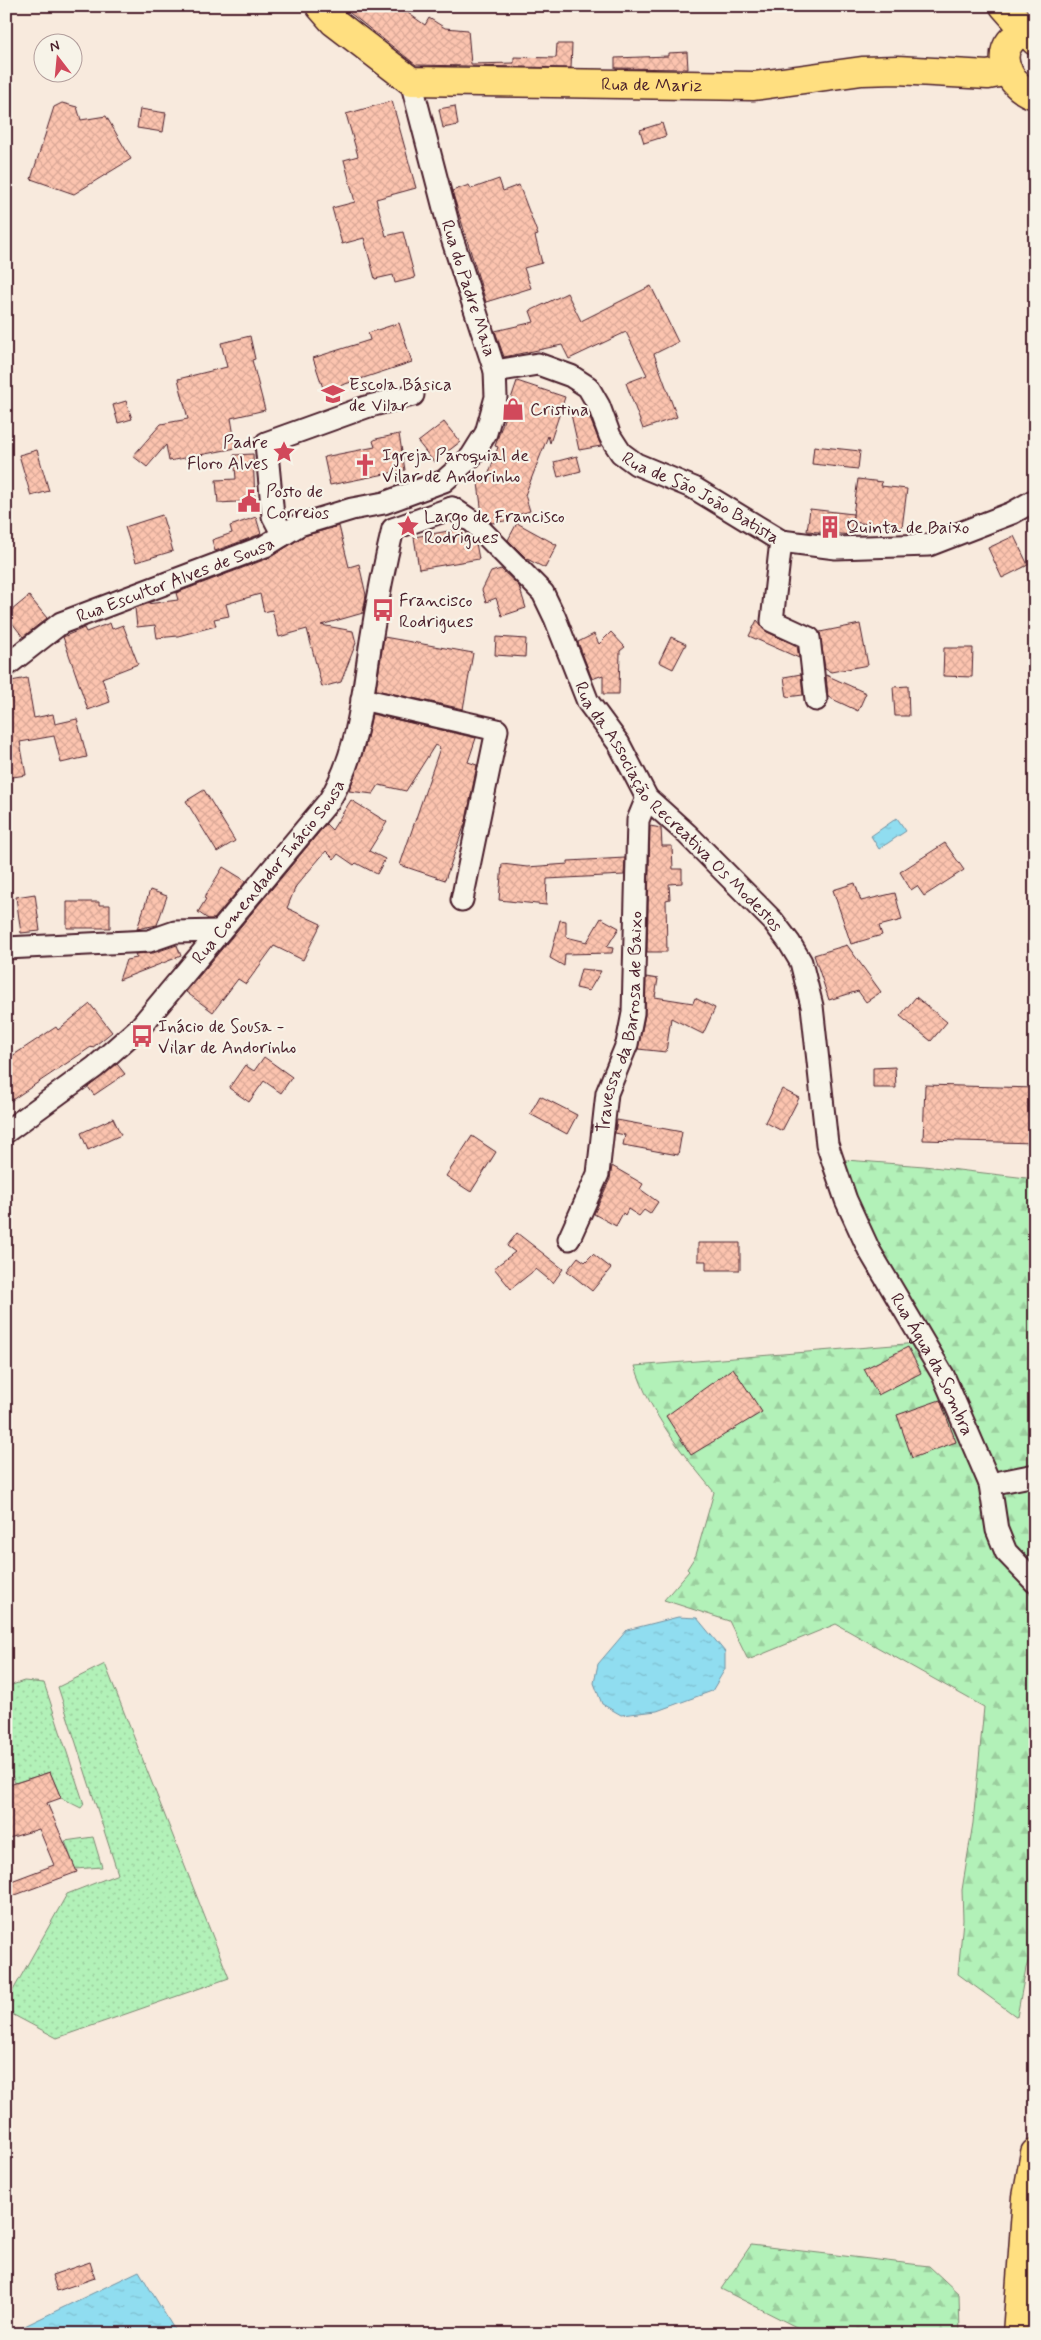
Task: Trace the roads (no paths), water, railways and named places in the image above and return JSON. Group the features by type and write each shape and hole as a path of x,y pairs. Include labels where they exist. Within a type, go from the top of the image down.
{"main road":[{"path":"320,6 334,22 411,81"},
{"path":"1004,6 1030,35 1009,43 1004,55 1008,72 1018,87 1035,95"},
{"name":"Rua de Mariz","path":"411,81 754,86 862,72 897,70 988,75 1008,72"},
{"path":"1017,2334 1027,2197 1035,2152"}],"street":[{"name":"Rua do Padre Maia","path":"411,81 451,235 495,371 496,397 486,433 471,456 444,481"},
{"name":"Rua de São João Batista","path":"495,371 538,364 571,376 588,387 599,406 610,436 621,453 636,464 694,488 780,540 836,548 929,545 1012,513 1035,500"},
{"path":"283,535 273,516 266,443 366,407 414,395"},
{"path":"444,481 452,508 394,529 384,503 444,481"},
{"name":"Rua Escultor Alves de Sousa","path":"6,666 61,623 265,546 299,525 352,509 384,503"},
{"name":"Rua da Associação Recreativa Os Modestos","path":"452,508 473,522 543,593 555,618 588,702 619,744 647,798 687,834 773,922 789,942 801,962 812,1006 827,1144"},
{"name":"Rua Comendador Inácio Sousa","path":"6,1132 95,1067 122,1044 159,1006 219,931 318,815 333,794 355,743 379,588 394,529"},
{"path":"780,540 772,621 809,638 816,700"},
{"path":"362,699 497,730 462,900"},
{"name":"Travessa da Barrosa de Baixo","path":"569,1239 598,1174 607,1094 631,1029 638,820 647,798"},
{"path":"6,948 149,941 176,932 219,931"},
{"name":"Rua Água da Sombra","path":"827,1144 838,1181 868,1250 943,1375 990,1484 998,1530 1006,1552 1035,1582"},
{"path":"990,1484 1035,1475"}],"water":[{"path":"897,818 906,831 879,849 871,836"},
{"path":"678,1617 697,1618 725,1652 725,1669 712,1691 657,1711 621,1715 602,1704 594,1683 598,1664 627,1630"},
{"path":"139,2271 177,2334 8,2334"}],"place":[{"name":"Escola Básica de Vilar","path":"333,394"},
{"name":"Cristina","path":"513,409"},
{"name":"Padre Floro Alves","path":"284,452"},
{"name":"Igreja Paroquial de Vilar de Andorinho","path":"365,465"},
{"name":"Posto de Correios","path":"249,501"},
{"name":"Largo de Francisco Rodrigues","path":"408,526"},
{"name":"Quinta de Baixo","path":"830,527"},
{"name":"Francisco Rodrigues","path":"383,610"},
{"name":"Inácio de Sousa - Vilar de Andorinho","path":"142,1036"}]}
